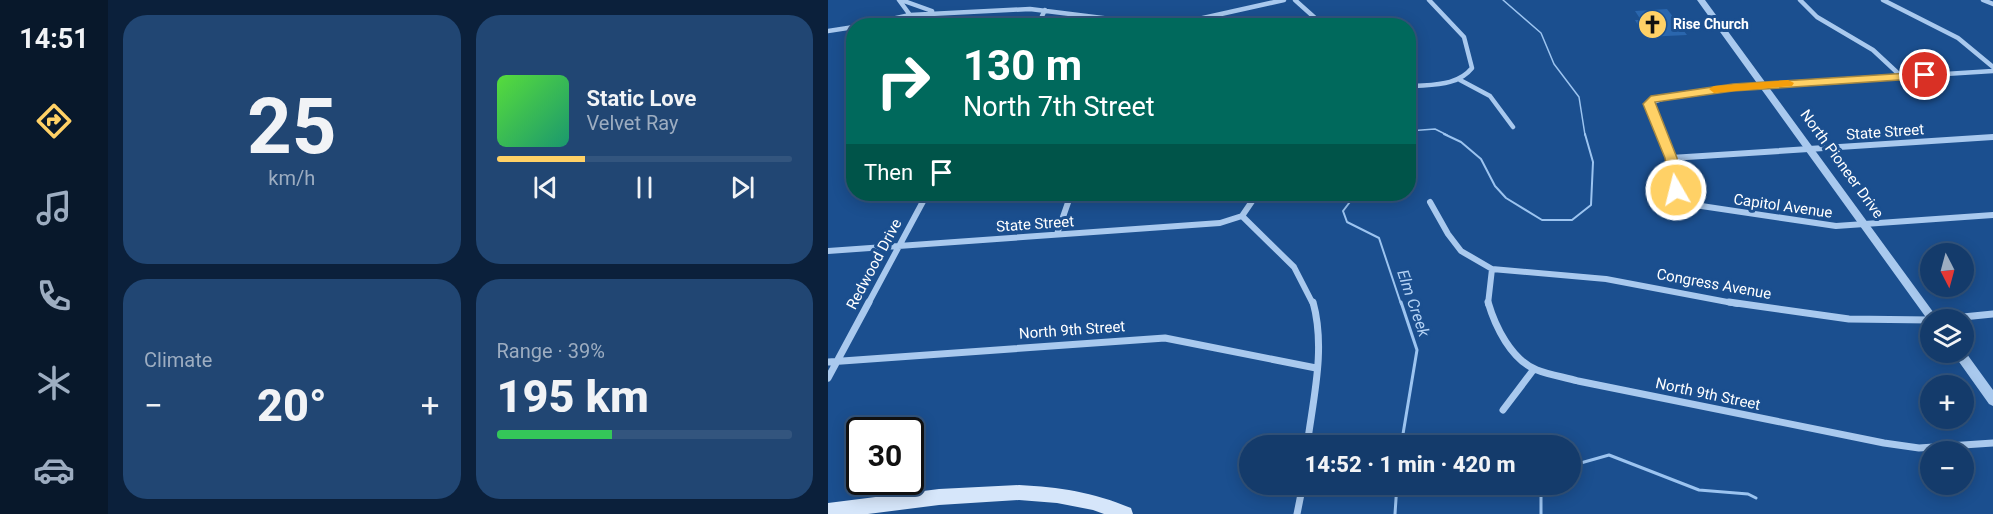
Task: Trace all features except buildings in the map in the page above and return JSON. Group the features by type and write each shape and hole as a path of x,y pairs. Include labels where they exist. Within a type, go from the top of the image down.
{"main road":[{"path":"828,511 995,493 1052,494 1112,507 1125,514"}],"street":[{"path":"900,0 911,18"},
{"path":"900,0 942,13"},
{"path":"1205,18 1284,0"},
{"path":"1295,0 1315,18"},
{"path":"1416,86 1460,80 1469,74 1472,68 1469,50 1454,24 1429,0"},
{"name":"North Pioneer Drive","path":"1701,0 1925,309"},
{"path":"1800,0 1817,17 1873,50 1902,77"},
{"path":"1883,0 1958,38 1993,69"},
{"path":"1983,0 1993,4"},
{"path":"892,18 906,9"},
{"path":"1043,18 1045,10"},
{"path":"897,18 942,13 1045,10 1096,18"},
{"path":"921,18 928,14"},
{"path":"828,31 846,28"},
{"path":"1671,158 1649,108 1648,104 1651,99 1763,85 1993,69"},
{"path":"1460,80 1490,96 1513,127"},
{"name":"State Street","path":"1671,158 1993,136"},
{"name":"Capitol Avenue","path":"1671,158 1676,190 1680,199 1698,206 1812,224 1865,225 1993,215"},
{"name":"Redwood Drive","path":"828,378 923,201"},
{"path":"1057,234 1069,201"},
{"path":"1252,201 1242,216 1303,282 1317,317 1316,368 1308,435"},
{"name":"Congress Avenue","path":"1430,202 1464,256 1475,264 1492,269 1602,279 1830,319 1920,321"},
{"name":"State Street","path":"828,251 1220,223 1242,216"},
{"name":"North 9th Street","path":"1492,269 1487,299 1495,325 1516,354 1534,369 1578,381 1884,444 1919,448 1993,443"},
{"name":"Congress Avenue","path":"1974,316 1993,314"},
{"name":"North 9th Street","path":"828,362 1165,338 1316,368"},
{"path":"1966,363 1993,400"},
{"path":"1503,410 1534,369"},
{"path":"1297,514 1301,495"}],"waterway":[{"name":"Elm Creek","path":"1503,0 1541,33 1554,64 1579,97 1585,135"},
{"name":"Elm Creek","path":"1416,130 1435,129 1447,135"},
{"name":"Elm Creek","path":"1444,134 1461,142 1481,159 1495,186 1506,198 1542,220 1572,220 1591,205 1593,162 1585,134"},
{"name":"Elm Creek","path":"1351,201 1343,211 1347,222 1379,238 1401,304"},
{"name":"Elm Creek","path":"1401,302 1417,350 1403,435"},
{"name":"Elm Creek","path":"1581,463 1609,455 1699,490 1748,494 1756,498"},
{"name":"Elm Creek","path":"1395,514 1396,495"},
{"name":"Elm Creek","path":"1541,495 1541,514"}],"slow traffic":[{"path":"1714,89 1788,83"}],"place":[{"name":"Rise Church","path":"1652,24"}],"route":[{"path":"1676,190 1671,158 1648,104 1651,99 1733,87 1925,75"}]}
